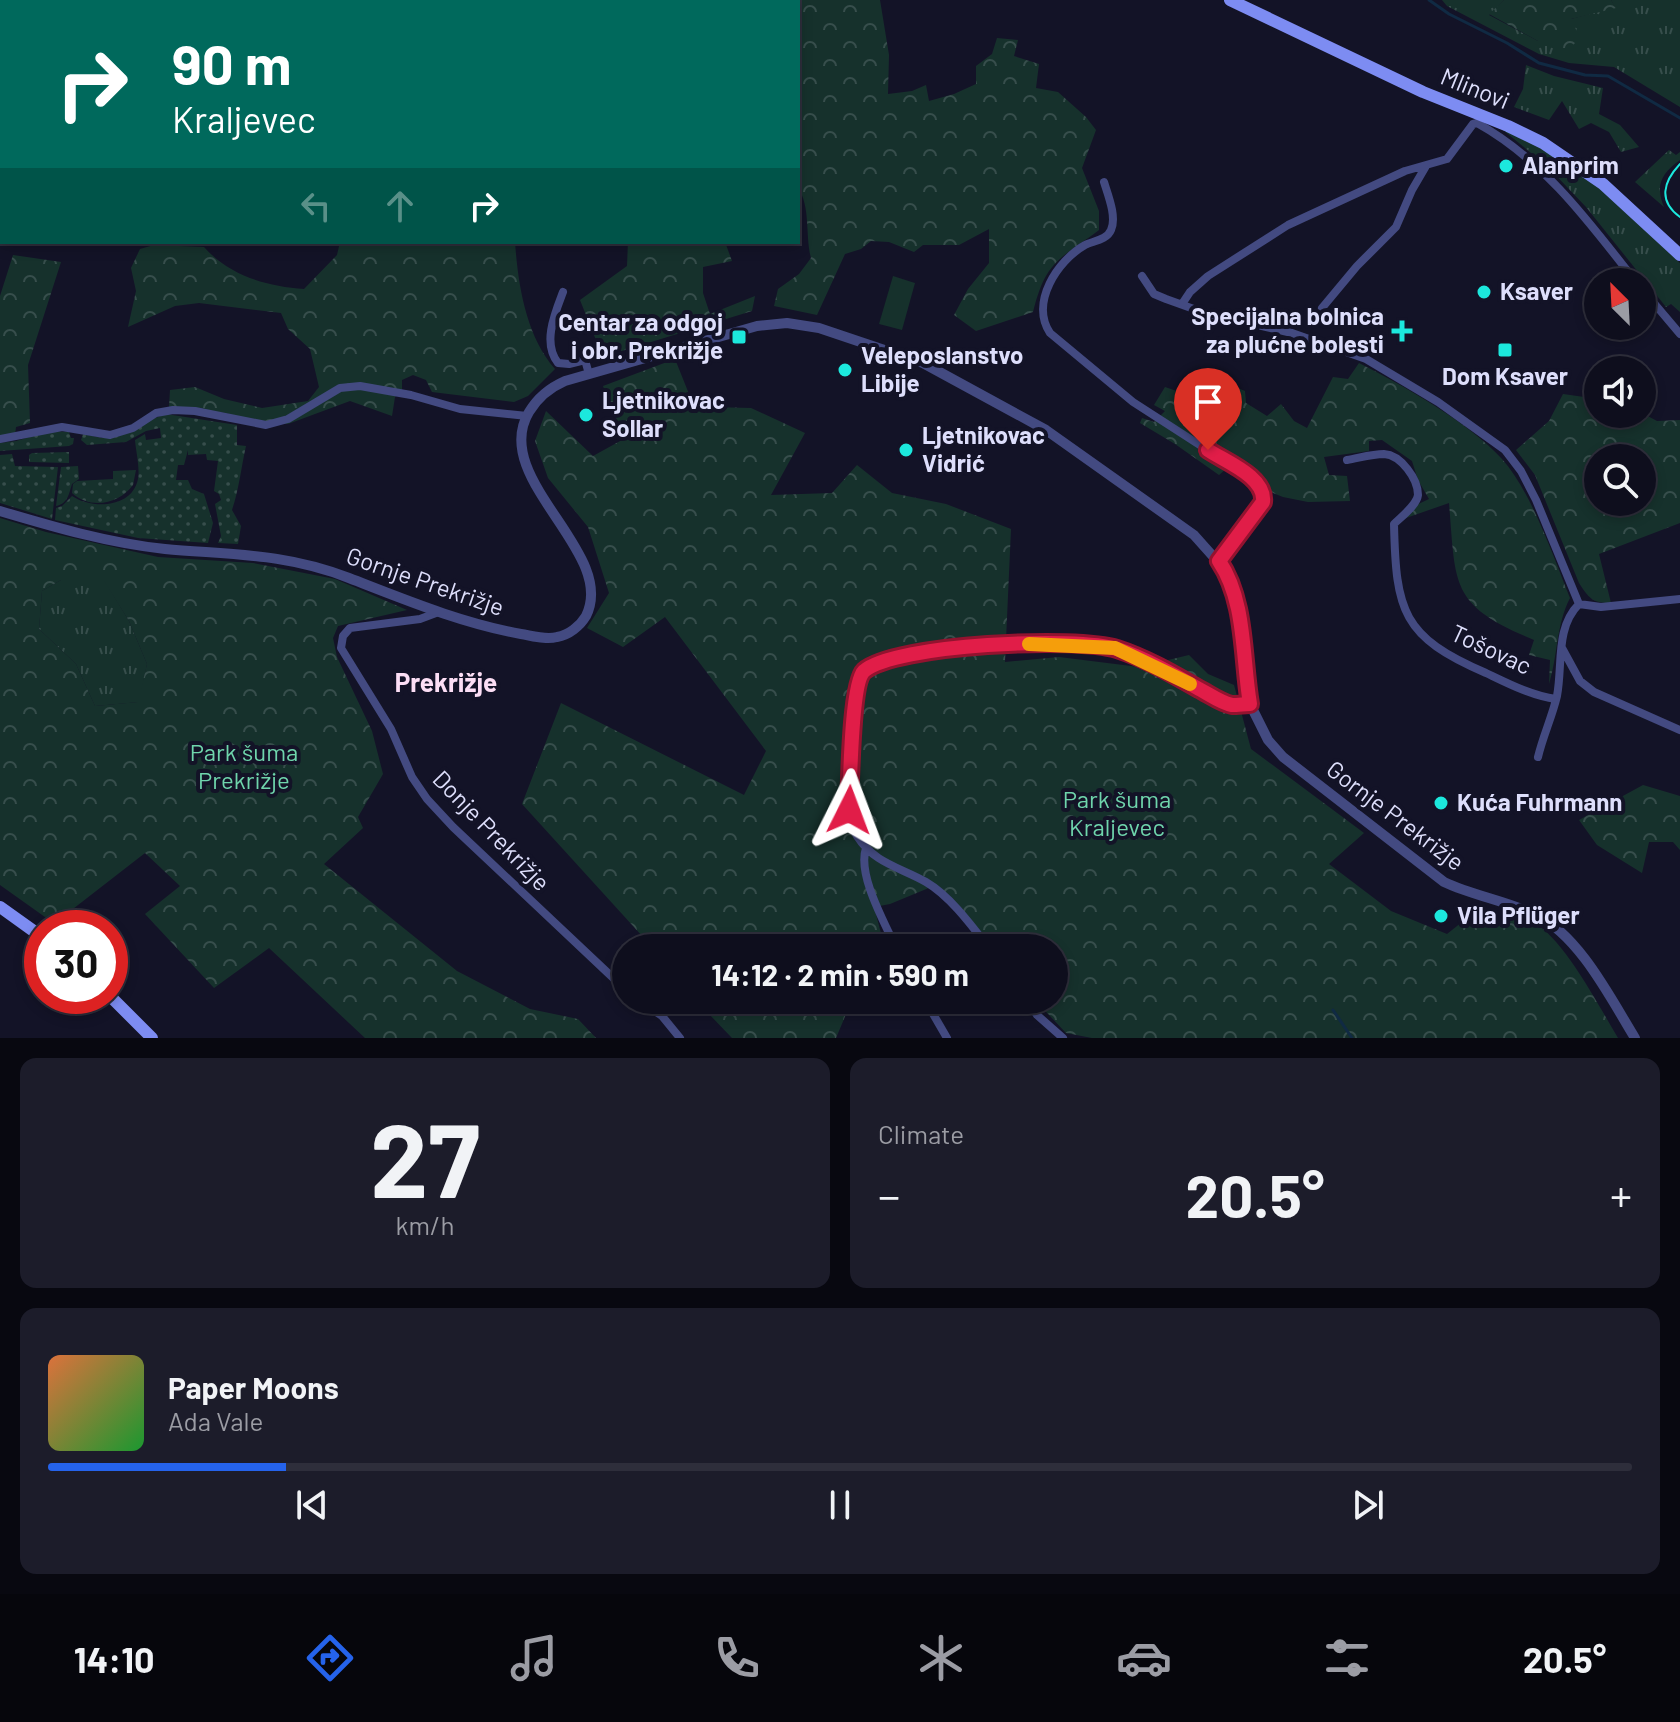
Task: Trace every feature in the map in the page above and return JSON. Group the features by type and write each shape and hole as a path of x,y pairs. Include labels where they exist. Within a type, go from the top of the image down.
{"main road":[{"name":"Mlinovi","path":"1230,0 1423,92 1543,143 1603,184 1680,255"},
{"path":"0,907 24,924"},
{"path":"128,1014 152,1038"}],"street":[{"path":"1182,304 1199,282 1270,236 1405,171 1447,159 1473,124 1498,137 1561,189 1625,268"},
{"path":"1322,308 1357,266 1396,227 1426,166"},
{"path":"1104,182 1112,219 1111,231 1104,238 1086,245 1061,265 1048,285 1042,312 1044,324 1050,333 1133,402 1257,482 1264,494 1263,502 1219,561"},
{"path":"1142,276 1154,294 1220,317 1292,333 1366,359 1438,402 1505,450 1521,471 1536,500 1579,604"},
{"path":"563,292 550,344 552,355 558,363 585,360 589,374"},
{"path":"1656,306 1680,334"},
{"name":"Gornje Prekrižje","path":"0,511 103,539 164,549 266,555 306,563 436,613 499,630 541,638 557,637 571,632 585,616 590,592 574,545 527,473 522,456 523,425 542,395 553,386 589,374 757,326 787,323 847,335 923,363 1046,430 1194,535 1227,572 1237,603 1250,704 1268,740 1283,757 1444,882 1540,916 1571,940 1635,1038"},
{"path":"0,439 62,427 110,435 133,428 156,413 173,410 217,414 266,425 288,419 340,388 360,386 460,409 527,416"},
{"name":"Tošovac","path":"1347,460 1386,454 1396,457 1415,483 1418,495 1415,502 1394,524 1395,569 1401,604 1423,638 1455,660 1556,699"},
{"path":"1579,604 1601,607 1679,598"},
{"path":"1538,757 1556,699 1568,618 1579,604"},
{"name":"Donje Prekrižje","path":"436,613 420,619 350,628 343,636 341,648 391,729 412,777 427,799 612,977"},
{"path":"976,934 927,883 873,855 854,832 849,810 854,703 858,681 864,671 908,655 967,646 1025,644 1115,648 1230,705 1250,704"},
{"path":"1562,647 1580,681 1594,692 1680,730"},
{"path":"866,848 863,856 873,897 890,934"},
{"path":"659,1014 680,1038"},
{"path":"933,1014 947,1038"},
{"path":"1036,1014 1063,1038"}],"green space":[{"path":"800,0 880,0 889,55 888,94 912,91 926,85 929,101 954,94 976,84 976,66 992,54 997,38 1018,40 1014,56 1039,64 1036,88 1058,92 1096,130 1082,168 1099,211 1099,230 1064,255 1049,271 1033,312 976,331 954,315 968,289 989,263 989,229 959,245 923,245 914,252 889,242 871,241 861,249 845,254 817,315 774,306 778,289 799,274 811,258 802,195"},
{"path":"1442,0 1504,0 1489,15 1538,41 1571,19 1615,7 1611,0 1680,0 1680,107 1614,67 1569,63 1539,54 1447,6"},
{"path":"1504,0 1611,0 1616,8 1571,19 1580,38 1567,51 1553,51 1553,43 1538,41 1489,14"},
{"path":"1526,65 1554,76 1603,88 1599,114 1620,125 1639,147 1621,152 1609,132 1591,123 1579,129 1562,101 1549,120 1514,107 1523,89"},
{"path":"1503,130 1557,156 1601,189 1680,263 1680,312 1671,304 1666,307 1656,294 1656,268 1635,268 1586,207 1547,166"},
{"path":"1669,150 1676,155 1680,152 1680,160 1662,180 1660,192 1664,207 1635,182"},
{"path":"340,244 515,244 521,292 530,326 555,369 528,396 514,402 432,392 426,380 413,375 402,380 402,390 395,397 392,416 350,401 288,424 258,423 226,413 169,407 170,390 195,387 224,399 262,408 308,401 319,387 310,349 288,329 281,313 199,303 175,306 128,327 136,291 131,268 140,249 154,245 204,247 225,265 250,278 304,289 337,255"},
{"path":"628,244 726,244 732,261 703,267 703,293 710,314 755,296 752,311 612,354 598,345 580,300 627,266"},
{"path":"13,255 61,262 28,365 30,423 16,427 15,435 0,435 0,296"},
{"path":"893,276 915,283 902,330 879,324"},
{"name":"Park šuma Kraljevec","path":"675,359 689,394 710,407 751,408 805,433 771,495 832,493 857,465 892,493 946,504 1011,529 1005,662 1059,657 1139,667 1189,655 1208,674 1234,685 1251,749 1364,833 1329,864 1391,911 1447,934 1476,911 1511,916 1544,929 1568,957 1618,1038 1092,1038 1066,1033 1048,1014 1068,1014 1068,934 982,934 936,885 890,904 874,907 881,934 640,934 522,804 561,703 744,795 766,751 665,617 623,647 587,628 609,593 588,527 548,478 535,441 546,411 593,456 622,440 603,386"},
{"path":"1359,363 1415,393 1472,432 1502,459 1523,489 1570,598 1562,619 1549,684 1550,660 1529,655 1534,640 1486,616 1463,590 1453,555 1449,503 1406,518 1408,509 1429,499 1412,461 1382,440 1369,441 1369,451 1324,457 1329,475 1347,476 1350,501 1308,502 1273,493 1234,462 1219,475 1140,423 1142,418 1154,422 1165,411 1154,405 1165,387 1194,397 1203,374 1245,391 1246,403 1267,416 1281,404 1294,421 1307,428 1333,377 1348,379"},
{"path":"1563,394 1584,397 1584,428 1656,428 1656,420 1680,420 1680,523 1599,554 1611,603 1592,599 1579,583 1535,475 1516,450 1549,421"},
{"path":"166,414 237,425 237,445 246,446 232,510 241,526 238,544 218,543 221,536 215,504 221,500 214,491 218,461 207,460 206,454 188,455 188,450 184,465 178,465 176,480 188,480 192,489 204,494 213,523 208,543 138,538 55,520 56,508 72,496 89,503 110,504 128,496 138,479 135,440 145,434 146,440 161,438 160,428 146,431 126,442 87,445 81,440 83,434 102,438"},
{"path":"50,431 69,432 74,438 73,444 0,451 0,443"},
{"path":"69,452 69,463 29,462 32,453"},
{"path":"12,454 15,466 58,467 52,519 0,503 0,455"},
{"path":"78,466 79,479 72,484 66,501 56,506 61,467"},
{"path":"136,470 133,485 113,500 88,502 72,493 73,484 77,481 113,479 113,471"},
{"name":"Park šuma Prekrižje","path":"0,518 46,532 158,557 253,563 335,579 407,610 338,626 333,638 337,657 372,731 383,774 358,817 363,828 324,864 457,971 530,1009 578,1019 596,1038 365,1038 269,948 214,988 145,914 180,886 145,853 72,910 35,910 0,885","holes":["61,580 104,581 129,621 147,664 138,702 95,706 76,664 39,629 42,591"]},
{"path":"61,580 104,580 129,621 147,664 139,702 95,706 76,664 39,629 42,591"},
{"path":"1643,785 1680,796 1680,850 1673,842 1649,842 1642,873 1597,845 1579,820"},
{"path":"709,1014 846,1014 836,1038 732,1038"}],"waterway":[{"path":"1429,0 1539,63 1585,75 1608,76 1680,118"},
{"path":"1333,1010 1352,1038"}],"tram line":[{"path":"1680,164 1665,191 1668,204 1680,217"}],"slow traffic":[{"path":"1029,644 1115,648 1190,684"}],"place":[{"name":"Alanprim","path":"1506,166"},
{"name":"Ksaver","path":"1484,292"},
{"name":"Specijalna bolnica za plućne bolesti","path":"1402,331"},
{"name":"Centar za odgoj i obr. Prekrižje","path":"739,337"},
{"name":"Dom Ksaver","path":"1505,350"},
{"name":"Veleposlanstvo Libije","path":"845,370"},
{"name":"Ljetnikovac Sollar","path":"586,415"},
{"name":"Ljetnikovac Vidrić","path":"906,450"},
{"name":"Kuća Fuhrmann","path":"1441,803"},
{"name":"Vila Pflüger","path":"1441,916"}],"district":[{"name":"Prekrižje","path":"446,683"}],"route":[{"path":"849,810 854,703 858,681 864,671 908,655 967,646 1025,644 1115,648 1230,705 1250,704 1237,603 1227,572 1219,561 1263,502 1264,494 1257,482 1208,450"}]}
